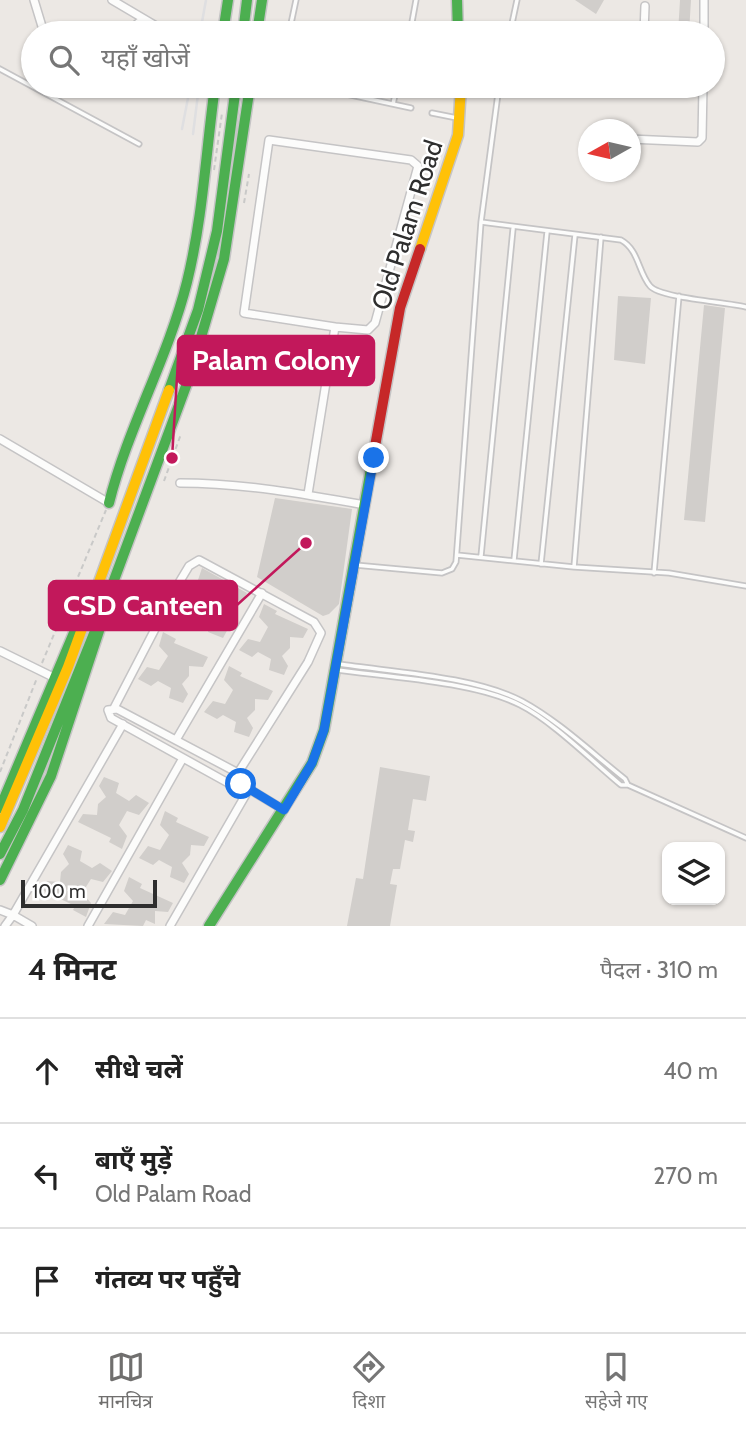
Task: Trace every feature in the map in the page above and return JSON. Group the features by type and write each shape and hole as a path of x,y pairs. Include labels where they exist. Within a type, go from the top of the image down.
{"street":[{"path":"34,0 40,21"},
{"path":"111,0 148,21"},
{"path":"225,21 228,0"},
{"path":"244,21 247,0"},
{"path":"259,21 262,0"},
{"path":"457,0 458,21"},
{"path":"704,0 704,21"},
{"path":"644,21 645,6"},
{"path":"0,439 109,503 119,463 166,350 187,283 201,218 204,162 213,98"},
{"path":"0,827 85,619 198,310 216,231 234,98"},
{"path":"0,854 23,810 138,523 210,313 229,233 248,98"},
{"name":"Old Palam Road","path":"209,926 312,763 324,730 400,308 449,167 460,98"},
{"path":"641,139 698,142 702,138 702,98"},
{"path":"269,140 411,160 418,166 375,323 368,330 335,327 244,313 269,140"},
{"path":"308,494 335,327"},
{"path":"180,483 214,483 308,494 365,505"},
{"path":"238,773 308,662 321,634 314,622 199,560 189,566 114,708 108,710 108,716 230,784 241,784 284,810"},
{"path":"0,808 29,743 62,650 100,578"},
{"path":"0,880 51,776 86,677 114,581"},
{"path":"176,740 262,593"},
{"path":"0,651 53,677"},
{"path":"114,708 238,773 241,784"},
{"path":"5,926 122,724"},
{"path":"88,926 183,758"},
{"path":"170,926 249,789"},
{"path":"0,910 32,926"}],"lane":[{"path":"292,21 296,0"},
{"path":"412,21 416,0"},
{"path":"513,21 517,0"},
{"path":"0,69 21,80"},
{"path":"54,98 139,144"},
{"path":"365,98 411,108"},
{"path":"393,104 394,98"},
{"path":"354,564 442,573 454,566 457,555 481,222 497,98"},
{"path":"432,113 459,118"},
{"path":"481,222 513,229 601,237 627,243 651,287 665,294 746,307"},
{"path":"481,556 513,229"},
{"path":"514,560 547,232"},
{"path":"541,564 575,235"},
{"path":"573,567 601,237"},
{"path":"654,573 680,296"},
{"path":"457,555 654,573 746,586"},
{"path":"336,667 428,676 511,696 539,712 628,785 746,838"}],"building":[{"path":"575,0 604,0 596,14"},
{"path":"680,0 691,0 690,21 679,21"},
{"path":"618,296 651,298 645,364 614,360"},
{"path":"704,305 725,308 705,522 684,520"},
{"path":"275,498 352,509 339,604 329,614 323,616 257,577"},
{"path":"202,568 247,593 243,601 229,600 229,610 221,618 228,629 223,638 208,632 210,622 197,615 191,620 178,613 187,601 199,605 207,590 198,580"},
{"path":"264,604 277,611 275,614 308,629 303,638 290,637 290,648 282,656 288,666 284,675 269,670 271,659 258,652 252,657 239,650 248,639 260,642 268,627 259,617"},
{"path":"163,632 176,639 174,643 208,657 203,667 189,666 189,676 182,684 188,694 183,703 169,698 171,688 158,681 151,686 138,679 147,667 159,670 168,656 159,646"},
{"path":"229,666 242,673 240,676 273,691 268,700 255,699 255,710 247,718 253,728 249,737 234,732 236,722 223,715 217,719 204,712 213,701 225,704 233,690 224,680"},
{"path":"380,767 430,776 426,801 413,799 408,830 415,831 413,842 405,840 400,869 393,869 390,884 397,885 390,926 347,926 356,878 363,879"},
{"path":"104,777 119,783 116,793 129,801 136,795 149,803 139,815 127,811 119,825 127,836 122,849 109,842 111,838 78,822 83,814 97,815 98,804 106,797 99,786"},
{"path":"165,811 178,818 176,822 209,837 204,846 191,845 190,855 182,863 189,874 184,883 170,877 172,867 159,860 153,865 139,858 148,846 160,850 169,835 160,825"},
{"path":"68,845 82,851 80,861 92,868 100,863 112,871 103,882 91,879 82,893 91,903 86,917 73,910 75,906 42,890 47,881 60,882 61,872 69,864 63,854"},
{"path":"129,877 142,884 140,888 173,903 168,912 155,911 155,924 146,920 143,926 104,924 113,912 125,915 133,901 124,891"}],"railway":[{"path":"202,21 206,0"},
{"path":"182,129 188,98"},
{"path":"193,134 198,98"}],"traffic: fast":[{"path":"225,21 228,0"},
{"path":"244,21 247,0"},
{"path":"259,21 262,0"},
{"path":"457,0 458,21"},
{"path":"109,503 187,282 201,209 214,98"},
{"path":"169,390 198,310 217,231 234,98"},
{"path":"0,854 23,810 97,626 189,378 224,259 248,98"},
{"path":"209,926 312,763 324,730 374,452"},
{"path":"0,808 87,602"},
{"path":"0,880 51,776 99,631"}],"traffic: slow":[{"path":"420,249 458,135 460,98"},
{"path":"0,827 68,667 169,390"}],"traffic: jam":[{"path":"374,452 400,308 420,249"}],"place":[{"name":"Palam Colony","path":"172,458"},
{"name":"CSD Canteen","path":"306,543"}],"route":[{"path":"241,784 284,810 312,763 324,730 374,458"}]}
